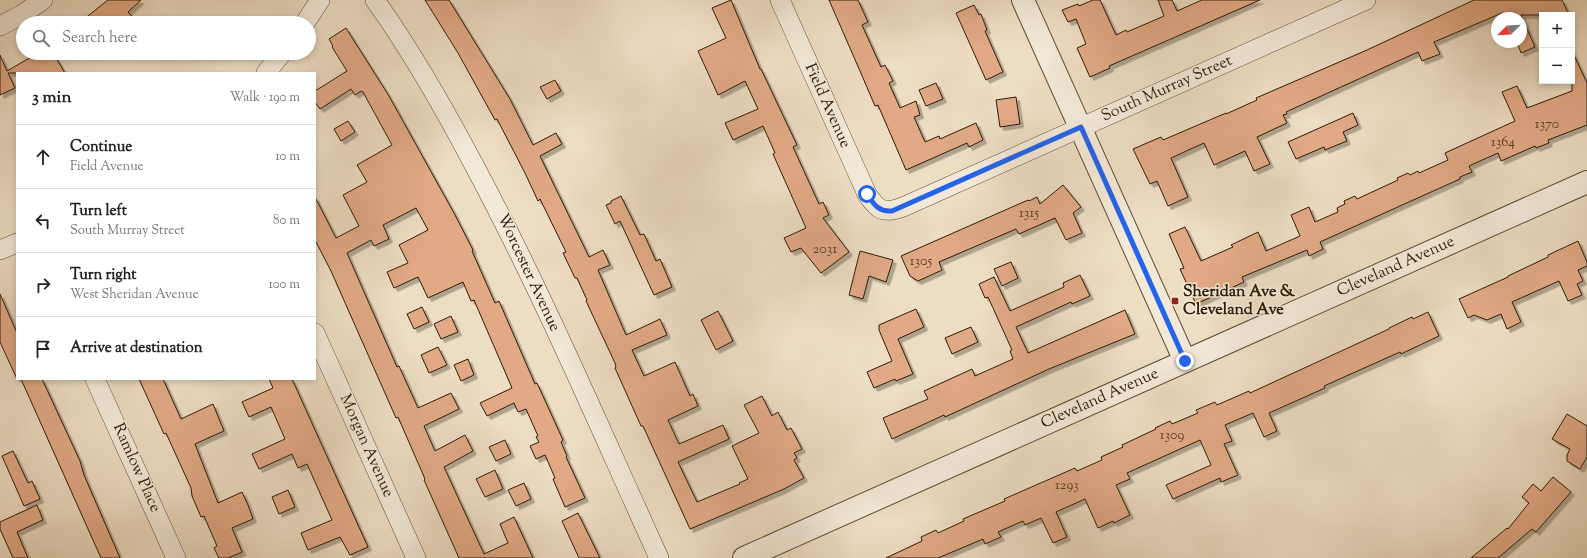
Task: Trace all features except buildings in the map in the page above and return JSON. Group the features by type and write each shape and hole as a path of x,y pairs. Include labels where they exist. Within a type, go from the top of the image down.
{"street":[{"path":"19,16 43,0"},
{"path":"310,16 320,0"},
{"name":"Worcester Avenue","path":"375,0 389,20 450,121 502,216 544,304 659,558"},
{"name":"Field Avenue","path":"780,0 867,194 874,206 880,210"},
{"path":"1023,0 1185,361"},
{"name":"South Murray Street","path":"880,210 892,211 903,207 1366,0"},
{"path":"0,26 16,18"},
{"path":"267,72 276,60"},
{"name":"Cleveland Avenue","path":"744,558 1587,182"},
{"path":"0,250 16,243"},
{"name":"Morgan Avenue","path":"316,335 416,558"},
{"name":"Ramlow Place","path":"95,380 176,558"}],"place":[{"name":"Sheridan Ave & Cleveland Ave","path":"1175,301"}],"route":[{"path":"867,194 874,206 880,210 892,211 1081,127 1185,361"}]}
